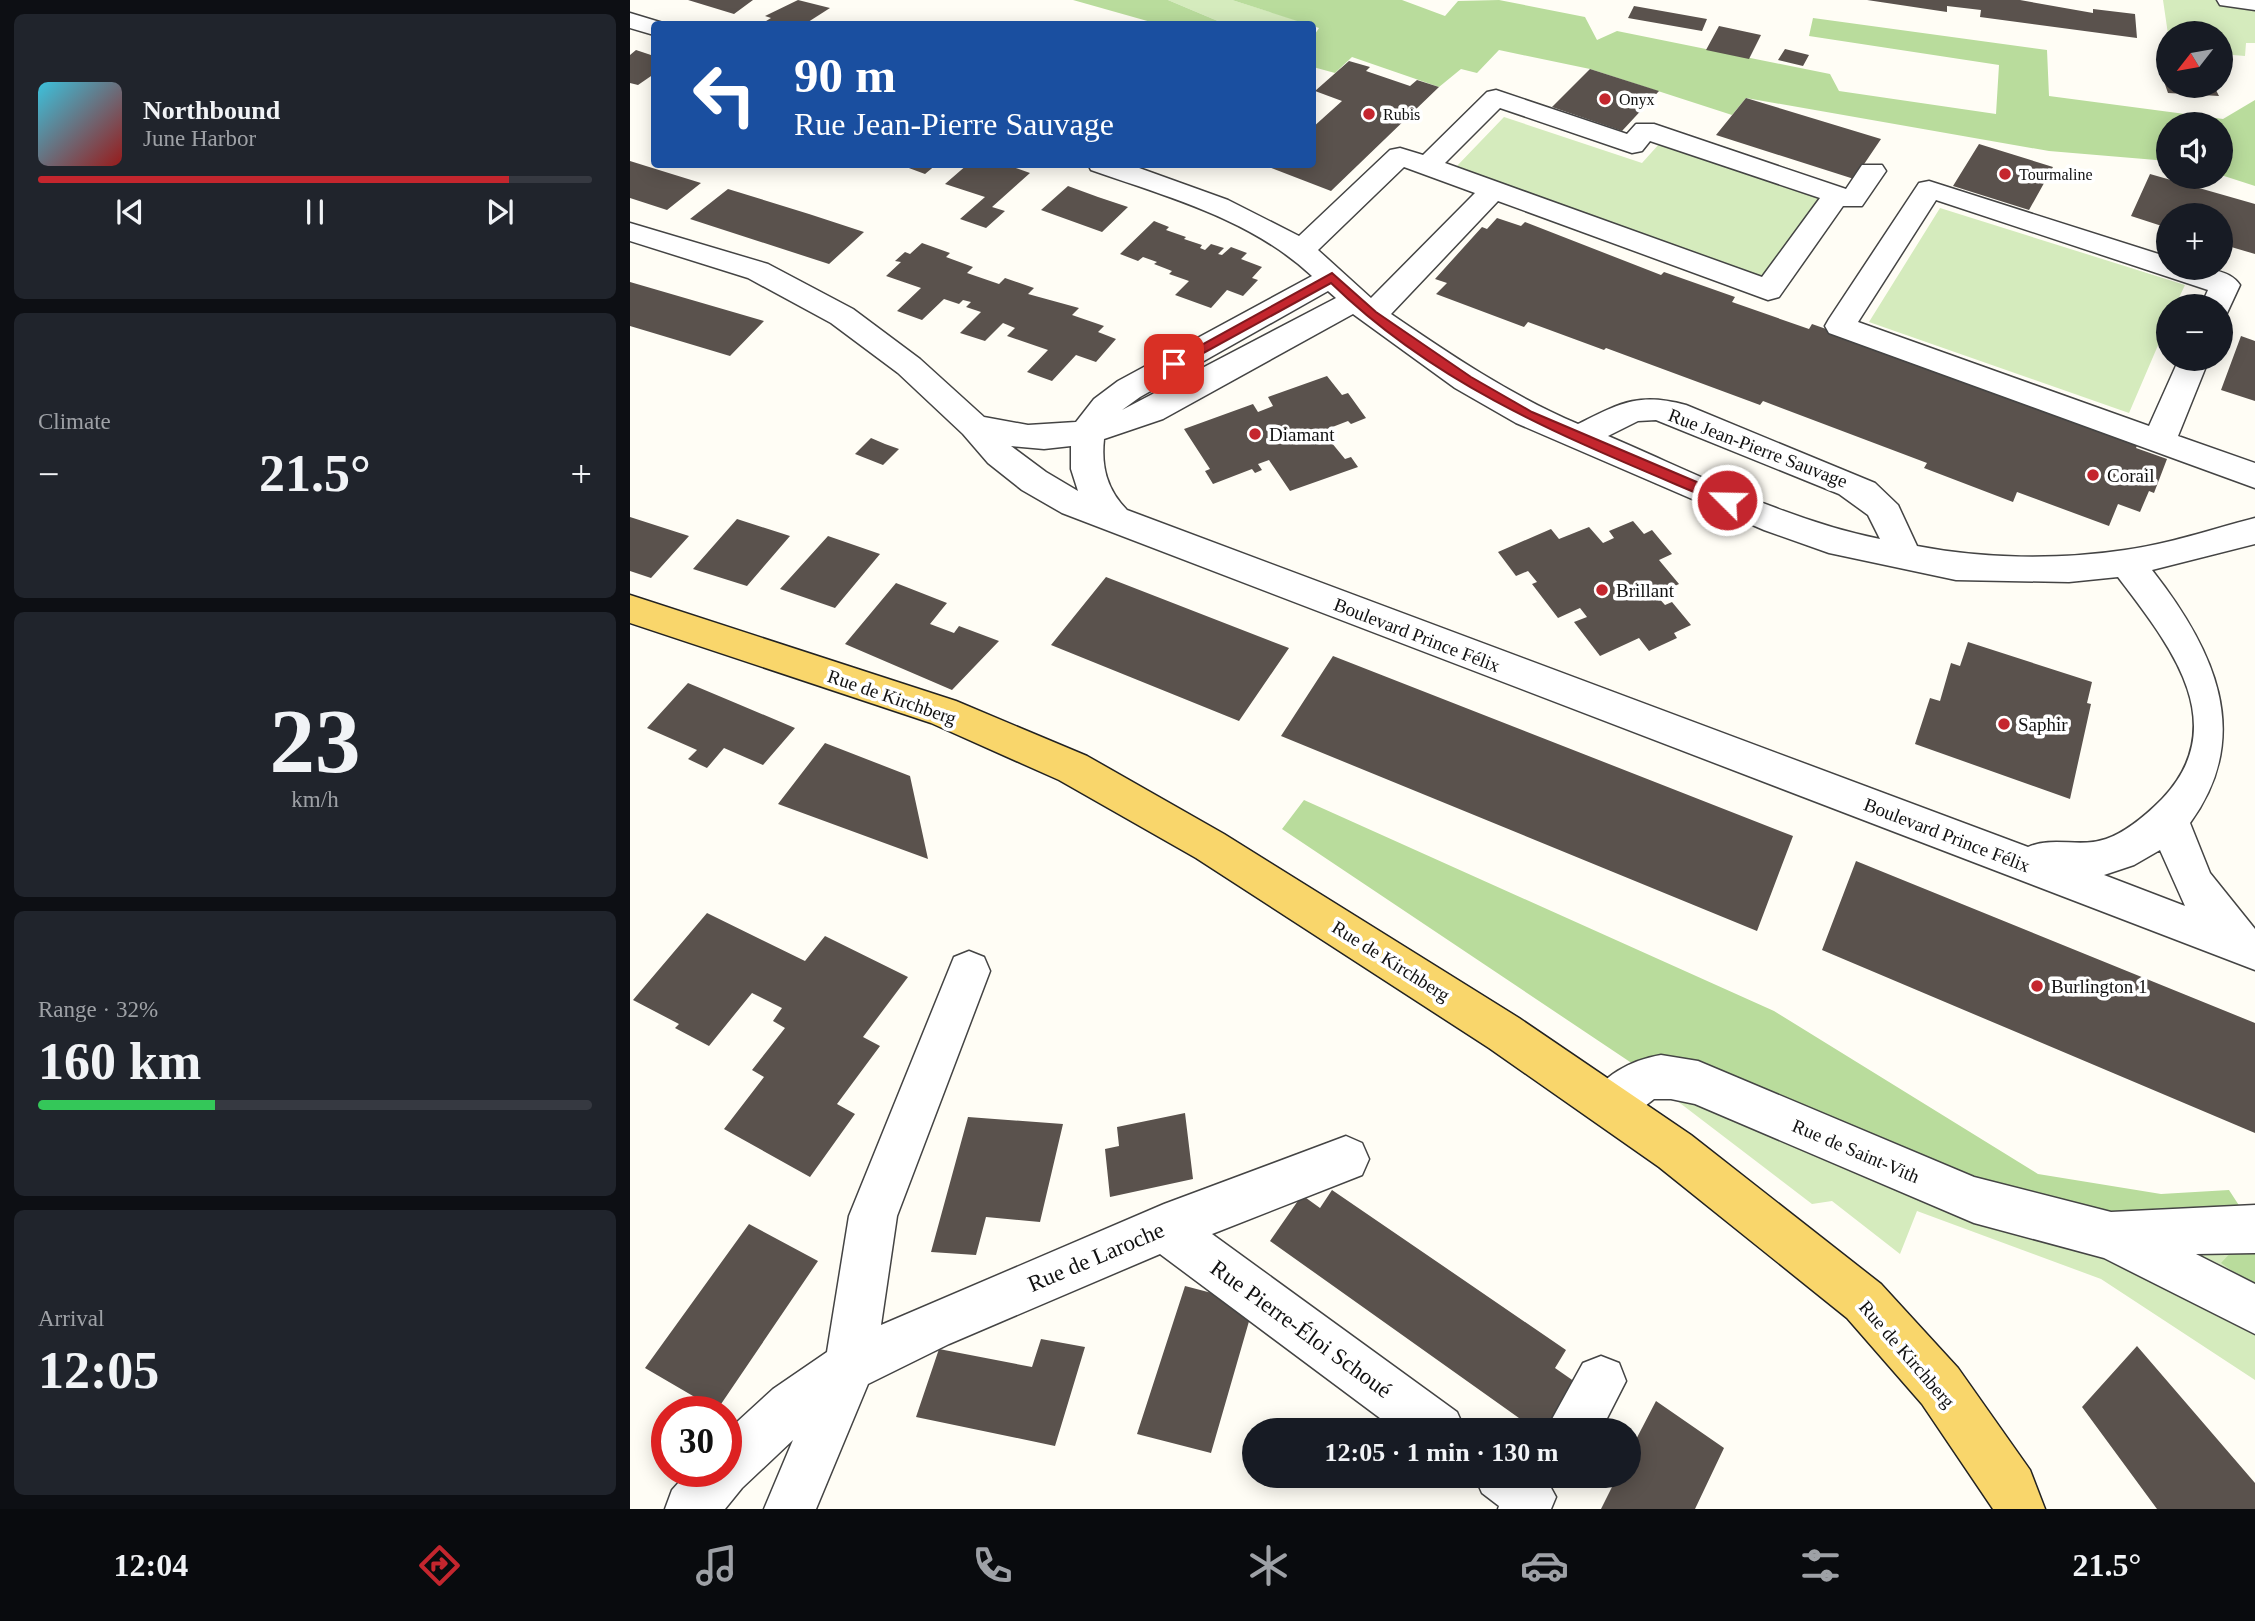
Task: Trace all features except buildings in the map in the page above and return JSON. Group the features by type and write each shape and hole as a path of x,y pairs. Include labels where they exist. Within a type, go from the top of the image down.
{"main road":[{"name":"Rue de Kirchberg","path":"630,609 943,712 1073,768 1210,846 1611,1104 1864,1301 1940,1386 2011,1489 2019,1509"}],"street":[{"path":"2229,0 2255,3"},
{"path":"630,20 651,27"},
{"path":"1427,166 1496,98 1632,145 1645,130 1852,200 1872,171"},
{"path":"1301,250 1400,156 1771,286 1833,201"},
{"path":"1112,168 1218,206 1301,250 1364,308 1466,380 1527,415 1776,521 1841,544 1956,566 2019,570 2070,569 2127,563 2255,531"},
{"path":"2156,262 1929,189 1840,326 2255,476"},
{"path":"974,426 1028,437 1089,432 1119,425 1152,411 1364,308 1493,190"},
{"name":"Boulevard Prince Félix","path":"630,232 758,271 842,316 909,366 974,426 1000,455 1034,481 1074,504 2249,948"},
{"path":"1119,523 1100,506 1089,481 1089,432 1103,409 1129,389 1332,277"},
{"path":"2210,280 2225,285 2221,294"},
{"path":"2159,441 2189,371"},
{"name":"Rue Jean-Pierre Sauvage","path":"1578,438 1633,410 1675,413 1852,485 1875,498 1887,513 1904,556"},
{"path":"1969,843 2031,859 2094,861 2139,845 2169,819 2202,773 2213,736 2211,706 2200,669 2172,624 2127,563"},
{"path":"2169,819 2187,872 2207,909 2249,948"},
{"path":"790,1509 850,1366 873,1216 969,971"},
{"name":"Rue de Saint-Vith","path":"1611,1104 1636,1083 1651,1076 1673,1075 1974,1200 2111,1236 2255,1310"},
{"name":"Rue de Laroche","path":"742,1453 791,1407 850,1366 932,1327 1164,1228 1346,1159"},
{"name":"Rue Pierre-Éloi Schoué","path":"1164,1228 1422,1418"},
{"name":"Rue de Saint-Vith","path":"2111,1236 2255,1229"},
{"path":"1579,1418 1601,1381"},
{"path":"691,1509 709,1487"}],"green space":[{"path":"1073,0 1168,0 1218,21 1147,21"},
{"path":"1168,0 1232,0 1299,21 1218,21"},
{"path":"1232,0 1402,0 1445,16 1458,1 1499,0 1585,17 1597,40 1617,31 1830,74 1839,91 1996,114 1999,65 1809,36 1813,18 2047,50 2049,96 2170,112 2156,112 2156,160 2049,151 1746,98 1732,115 1590,69 1499,50 1477,73 1461,69 1439,87 1352,57 1335,73 1316,68 1316,32 1319,28 1316,27 1316,21 1297,21"},
{"path":"2163,0 2255,0 2255,43 2246,43 2245,56 2233,55 2233,21 2166,21"},
{"path":"2255,100 2255,186 2233,179 2233,113"},
{"path":"1504,117 1642,163 1660,143 1822,194 1761,284 1455,168"},
{"path":"1940,208 2156,276 2156,280 2169,280 2185,285 2181,294 2156,294 2156,350 2129,413 1869,322"},
{"path":"1304,800 1774,1011 2038,1174 2161,1194 2229,1190 2255,1230 2255,1287 2221,1263 2252,1230 2111,1236 1651,1076 1282,829"},
{"path":"1672,1097 2166,1231 2255,1229 2255,1380 2101,1279 1917,1211 1900,1254 1832,1201 1812,1204"}],"place":[{"name":"Onyx","path":"1605,99"},
{"name":"Rubis","path":"1369,114"},
{"name":"Tourmaline","path":"2005,174"},
{"name":"Diamant","path":"1255,434"},
{"name":"Corail","path":"2093,475"},
{"name":"Brillant","path":"1602,590"},
{"name":"Saphir","path":"2004,724"},
{"name":"Burlington 1","path":"2037,986"}],"route":[{"path":"1174,364 1332,277 1372,315 1466,380 1527,415 1727,500"}]}
